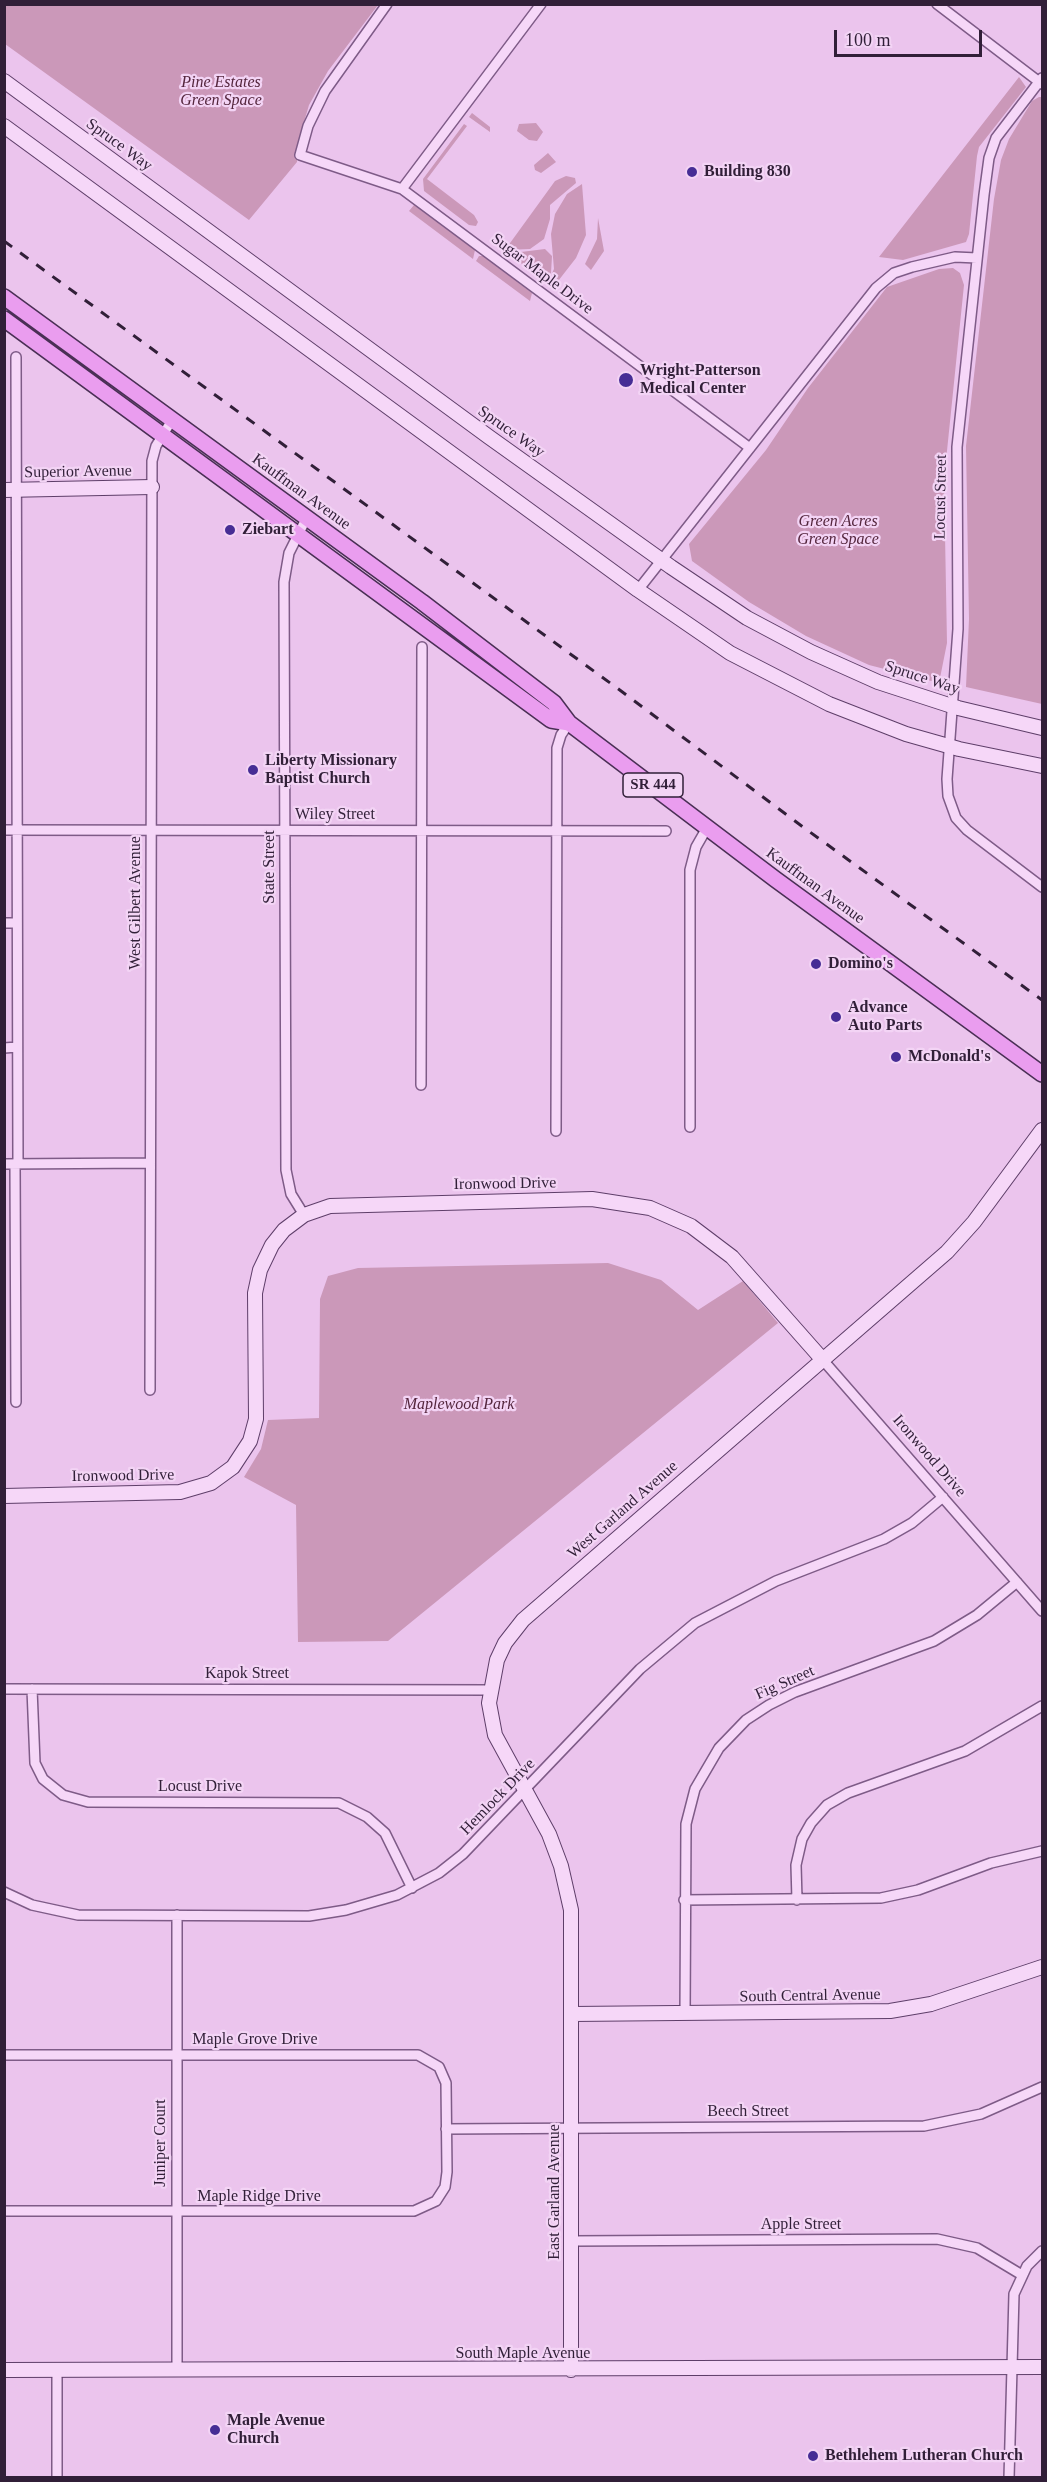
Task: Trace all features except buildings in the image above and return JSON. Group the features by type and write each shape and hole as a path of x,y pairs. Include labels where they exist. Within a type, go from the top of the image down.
{"main road":[{"name":"Kauffman Avenue","path":"4,297 422,602 554,702 569,723 708,826 775,879 1042,1074"},
{"name":"Kauffman Avenue","path":"4,319 551,720 569,723"}],"street":[{"name":"Sugar Maple Drive","path":"387,4 325,91 308,126 300,155 402,189 750,448"},
{"path":"402,189 541,4"},
{"path":"937,4 1042,81"},
{"name":"Spruce Way","path":"4,81 660,560 747,618 811,652 879,682 951,706 1042,728"},
{"name":"Locust Street","path":"1042,81 996,138 989,158 957,447 958,629 948,746 948,796 956,818 967,830 1042,887"},
{"path":"4,126 638,590 730,653 805,693 845,711 948,746 1042,766"},
{"path":"638,590 887,277 912,267 955,257 977,258"},
{"path":"16,357 10,490 17,923 17,1047 12,1164 16,1402"},
{"name":"West Gilbert Avenue","path":"150,1390 152,461 162,435 172,420"},
{"name":"Superior Avenue","path":"10,490 152,487"},
{"name":"State Street","path":"304,1215 291,1194 286,1170 284,582 289,553 306,519"},
{"path":"421,1084 422,647"},
{"path":"555,1131 557,748 561,735 569,723"},
{"path":"690,1127 690,870 696,847 708,826"},
{"name":"Wiley Street","path":"4,830 666,831"},
{"path":"4,923 17,923"},
{"path":"4,1048 17,1047"},
{"name":"West Garland Avenue","path":"572,2014 573,1930 568,1890 549,1834 495,1735 490,1713 490,1690 501,1651 522,1620 957,1242 1042,1130"},
{"path":"12,1164 150,1163"},
{"name":"Ironwood Drive","path":"4,1496 180,1492 211,1483 233,1467 250,1441 256,1419 255,1293 260,1269 278,1238 304,1215 339,1204 592,1199 639,1205 677,1219 718,1245 732,1257 1042,1611"},
{"name":"Hemlock Drive","path":"4,1892 32,1905 71,1914 309,1916 366,1905 412,1888 464,1854 640,1669 695,1623 776,1581 884,1539 912,1523 943,1497"},
{"name":"Fig Street","path":"685,2014 684,1841 689,1809 708,1765 733,1732 760,1710 784,1697 934,1641 977,1615 1017,1582"},
{"name":"Kapok Street","path":"4,1689 490,1690"},
{"name":"Locust Drive","path":"32,1689 35,1763 44,1779 63,1795 88,1802 339,1803 367,1817 385,1833 412,1888"},
{"path":"798,1900 796,1865 802,1839 811,1823 827,1805 848,1793 965,1751 1042,1706"},
{"path":"684,1900 864,1900 892,1896 991,1863 1042,1851"},
{"name":"Juniper Court","path":"177,1915 177,2371"},
{"name":"South Central Avenue","path":"572,2014 890,2011 930,2004 1042,1966"},
{"name":"East Garland Avenue","path":"572,2014 572,2370"},
{"name":"Maple Grove Drive","path":"4,2055 418,2055 439,2067 446,2083 446,2129"},
{"name":"Beech Street","path":"446,2129 924,2126 981,2114 1042,2087"},
{"name":"Maple Ridge Drive","path":"4,2211 421,2210 436,2201 445,2187 446,2129"},
{"name":"Apple Street","path":"572,2241 937,2239 977,2248 1022,2275"},
{"path":"1009,2478 1013,2303 1022,2275 1042,2252"},
{"name":"South Maple Avenue","path":"4,2370 1042,2367"},
{"path":"57,2370 57,2478"}],"green space":[{"name":"Pine Estates Green Space","path":"5,5 378,5 328,71 309,105 297,146 297,162 249,220 5,44"},
{"path":"1019,77 1026,87 979,147 969,234 966,242 903,260 879,257"},
{"path":"1042,97 1042,704 966,687 969,619 966,446 994,199 1001,160 1009,139 1032,101"},
{"path":"472,113 490,127 490,132 469,117"},
{"path":"536,123 543,132 537,141 529,140 517,131 519,124"},
{"path":"464,124 467,126 427,179 474,215 478,222 476,226 469,225 424,191 423,179"},
{"path":"548,153 556,162 541,173 535,170 534,165"},
{"path":"566,176 575,178 576,183 550,205 550,219 544,239 530,249 505,250 555,181"},
{"path":"582,184 586,235 576,258 555,285 552,285 548,282 554,269 551,234 555,214 567,194"},
{"path":"414,205 475,250 473,259 409,211"},
{"path":"598,218 604,251 591,270 585,264 597,239"},
{"path":"545,249 552,256 551,273 546,281 511,256 513,253"},
{"path":"479,256 483,256 532,293 530,301 476,261"},
{"name":"Green Acres Green Space","path":"953,268 960,273 964,285 944,480 947,643 939,683 869,665 806,636 749,602 692,561 689,544 766,450 808,388 887,287 939,269"},
{"name":"Maplewood Park","path":"608,1263 661,1280 698,1310 743,1281 778,1323 388,1641 298,1642 296,1505 244,1477 261,1449 268,1420 319,1418 320,1299 328,1276 358,1268"}],"railway":[{"path":"4,241 1042,1000"}],"place":[{"name":"Building 830","path":"692,172"},
{"name":"Wright-Patterson Medical Center","path":"626,380"},
{"name":"Ziebart","path":"230,530"},
{"name":"Liberty Missionary Baptist Church","path":"253,770"},
{"name":"Domino's","path":"816,964"},
{"name":"Advance Auto Parts","path":"836,1017"},
{"name":"McDonald's","path":"896,1057"},
{"name":"Maple Avenue Church","path":"215,2430"},
{"name":"Bethlehem Lutheran Church","path":"813,2456"}]}
